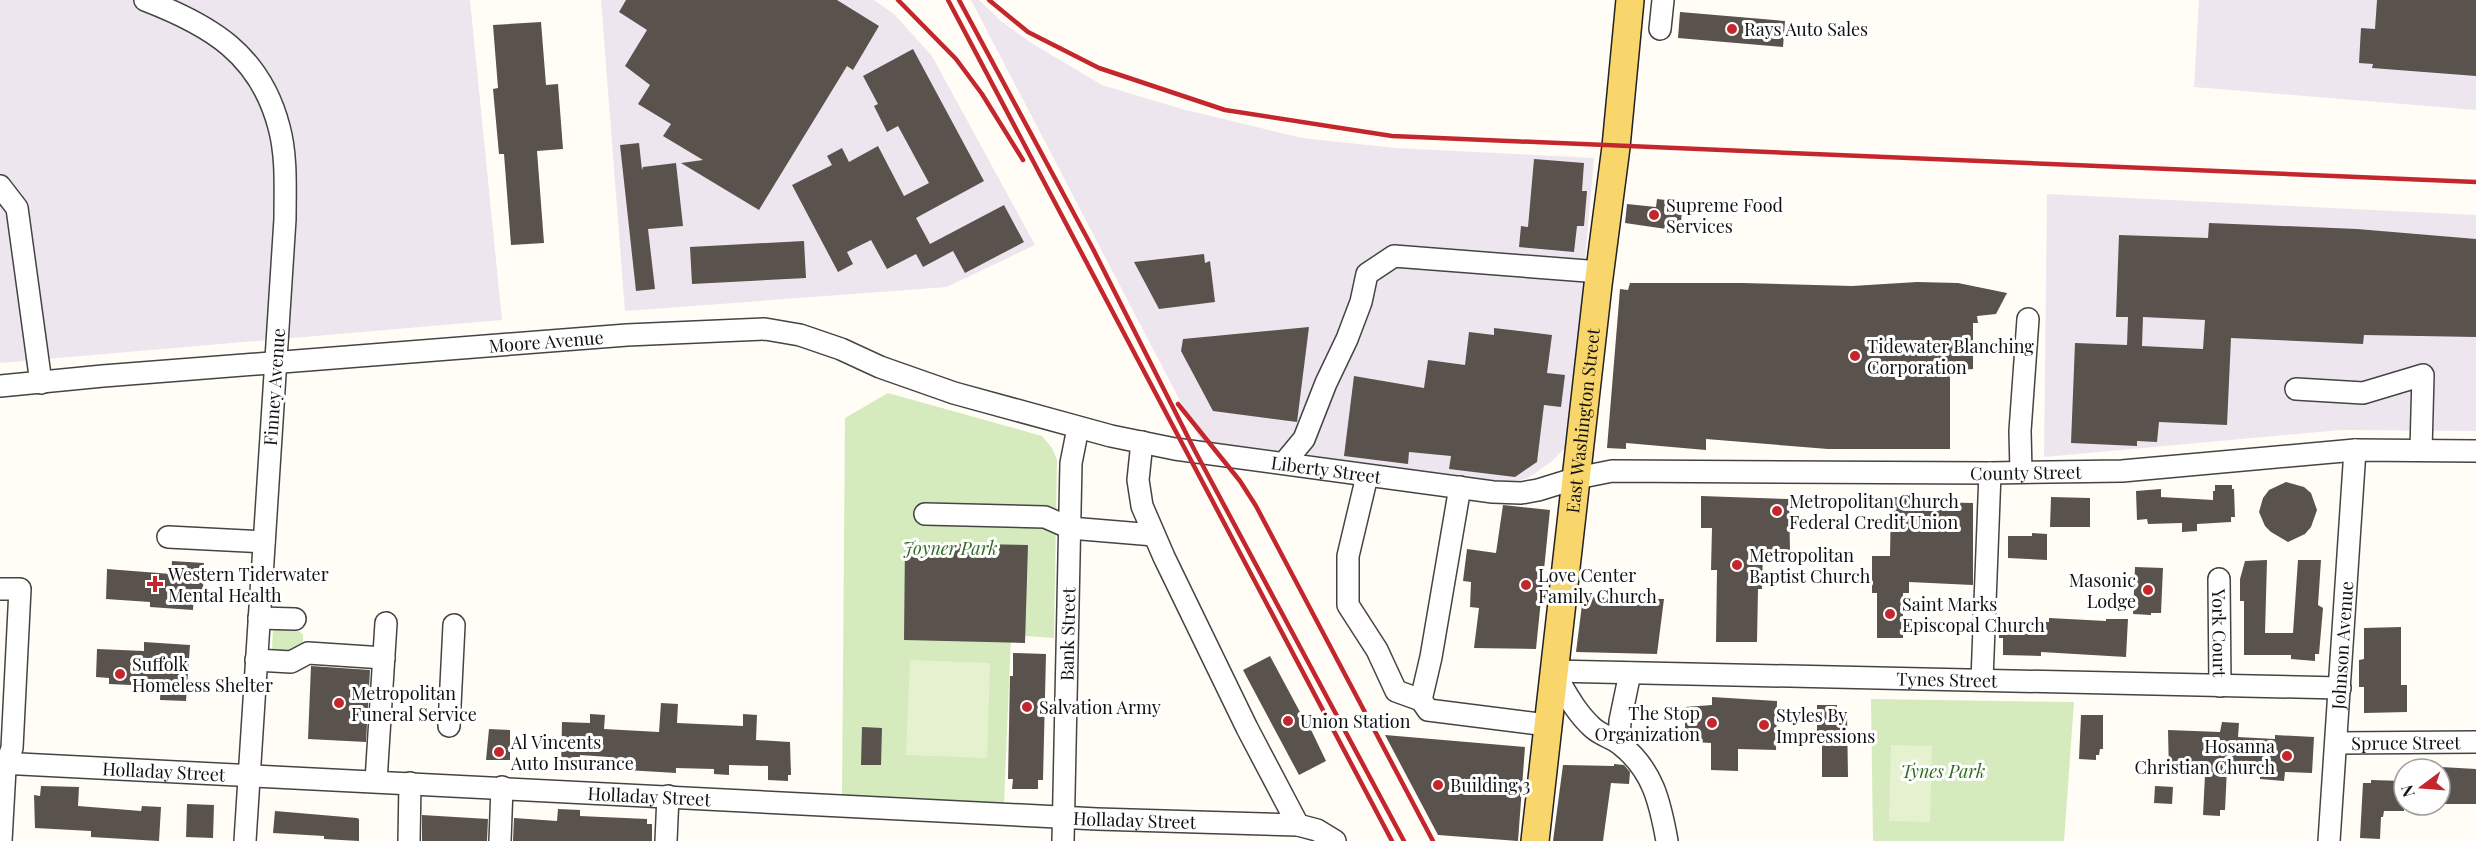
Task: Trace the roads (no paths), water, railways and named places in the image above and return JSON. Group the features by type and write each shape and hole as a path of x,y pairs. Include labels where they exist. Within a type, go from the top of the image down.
{"main road":[{"name":"East Washington Street","path":"1535,841 1553,671 1616,147 1630,0"}],"street":[{"name":"Finney Avenue","path":"145,0 207,27 228,44 262,85 280,129 285,219 245,841"},
{"path":"1660,30 1663,0"},
{"path":"0,186 17,208 41,383"},
{"path":"1284,463 1304,439 1354,320 1367,274 1394,256 1600,272"},
{"path":"2020,472 2020,431 2028,319"},
{"name":"Moore Avenue","path":"0,387 627,335 765,329 800,335 954,393 1078,428"},
{"path":"2296,389 2363,393 2423,375 2421,450"},
{"name":"Liberty Street","path":"1078,428 1175,449 1493,492 1538,490 1576,478"},
{"name":"Bank Street","path":"1062,841 1071,464 1078,428"},
{"path":"1142,442 1138,480 1142,506 1247,728 1298,825"},
{"name":"County Street","path":"1576,478 1611,471 1990,473 2121,471 2355,450 2476,451"},
{"name":"Johnson Avenue","path":"2330,841 2355,450"},
{"path":"1982,680 1990,473"},
{"path":"1366,476 1348,556 1348,605 1377,650 1396,691 1421,700 1428,710 1547,725"},
{"path":"1421,700 1431,657 1460,488"},
{"path":"925,514 1045,517 1070,528 1154,535"},
{"path":"168,537 264,542"},
{"name":"York Court","path":"2219,579 2220,686"},
{"path":"2,841 3,763 12,748 10,589"},
{"path":"259,618 295,620"},
{"path":"376,781 386,623"},
{"path":"449,726 454,625"},
{"path":"256,660 291,662 308,653 384,658"},
{"path":"1553,671 1577,712 1594,730 1619,743 1636,759 1652,780 1667,841"},
{"name":"Tynes Street","path":"1553,671 2340,688"},
{"path":"1619,743 1620,721 1630,673"},
{"name":"Spruce Street","path":"2336,743 2476,742"},
{"name":"Holladay Street","path":"3,763 1063,817 1298,825 1317,830 1335,841"},
{"path":"409,841 410,783"},
{"path":"500,841 502,788"},
{"path":"666,841 668,796"}],"railway":[{"path":"898,0 956,59 982,94 1023,160"},
{"path":"948,0 1392,841"},
{"path":"959,0 1093,249 1195,451 1404,841"},
{"path":"989,0 1028,32 1099,68 1225,110 1392,136 2476,182"},
{"path":"1178,404 1240,481 1256,506 1433,841"}],"place":[{"name":"Rays Auto Sales","path":"1732,29"},
{"name":"Supreme Food Services","path":"1654,215"},
{"name":"Tidewater Blanching Corporation","path":"1855,356"},
{"name":"Metropolitan Church Federal Credit Union","path":"1777,511"},
{"name":"Metropolitan Baptist Church","path":"1737,565"},
{"name":"Western Tiderwater Mental Health","path":"155,584"},
{"name":"Love Center Family Church","path":"1526,585"},
{"name":"Masonic Lodge","path":"2148,590"},
{"name":"Saint Marks Episcopal Church","path":"1890,614"},
{"name":"Suffolk Homeless Shelter","path":"120,674"},
{"name":"Metropolitan Funeral Service","path":"339,703"},
{"name":"Salvation Army","path":"1027,707"},
{"name":"Union Station","path":"1288,721"},
{"name":"The Stop Organization","path":"1712,723"},
{"name":"Styles By Impressions","path":"1764,725"},
{"name":"Al Vincents Auto Insurance","path":"499,752"},
{"name":"Hosanna Christian Church","path":"2287,756"},
{"name":"Building 3","path":"1438,785"}],"park label":[{"name":"Joyner Park","path":"950,548"},
{"name":"Tynes Park","path":"1943,771"}]}
